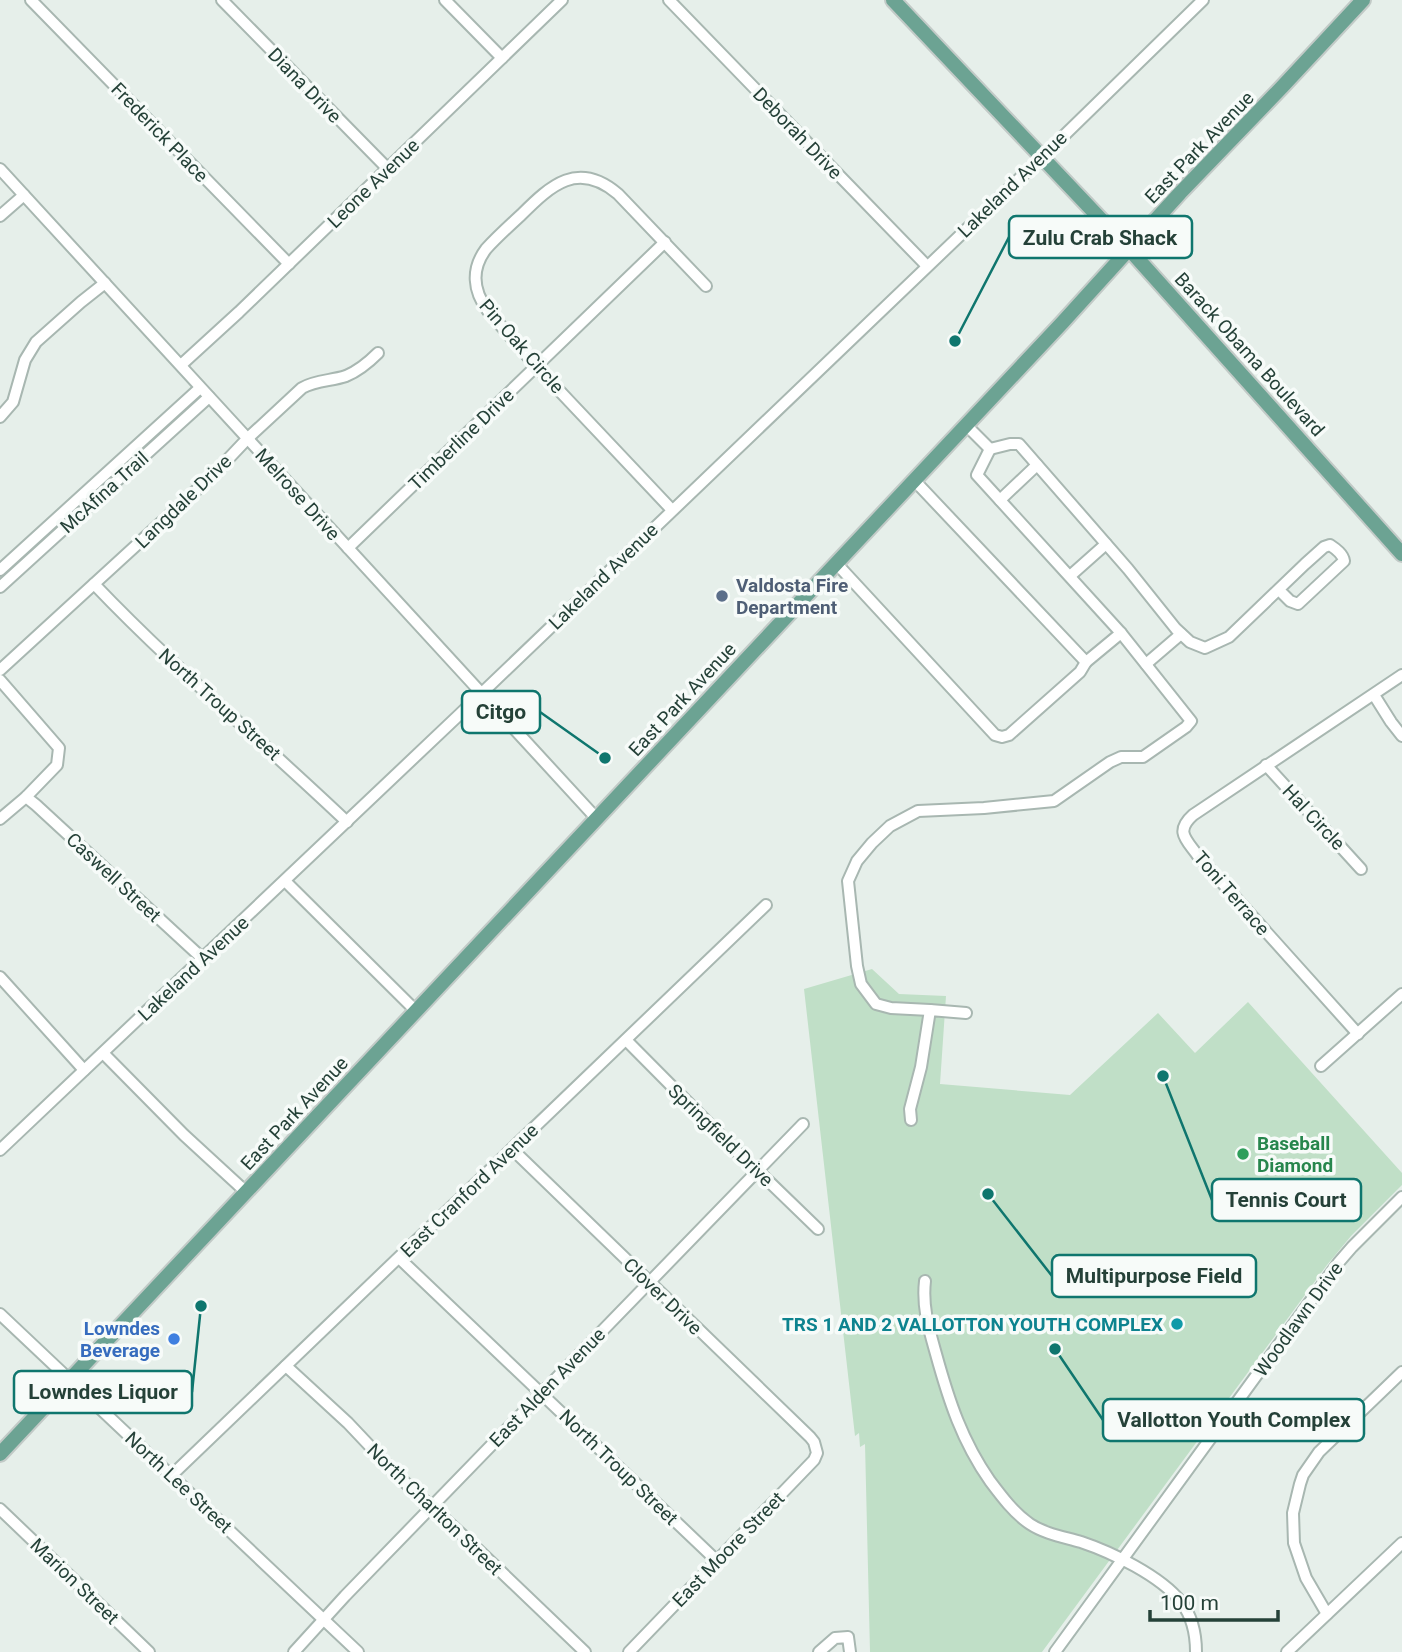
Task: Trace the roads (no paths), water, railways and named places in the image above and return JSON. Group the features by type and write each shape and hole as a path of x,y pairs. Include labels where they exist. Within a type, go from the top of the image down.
{"main road":[{"name":"Barack Obama Boulevard","path":"893,0 1129,249 1402,554"},
{"name":"East Park Avenue","path":"0,1454 1363,0"}],"street":[{"name":"Frederick Place","path":"32,0 289,264"},
{"name":"Diana Drive","path":"222,0 388,169"},
{"path":"445,0 502,58"},
{"name":"Leone Avenue","path":"181,365 562,0"},
{"name":"Deborah Drive","path":"668,0 928,266"},
{"name":"Lakeland Avenue","path":"0,1150 347,822 1203,0"},
{"name":"Melrose Drive","path":"0,169 597,819"},
{"name":"Pin Oak Circle","path":"672,510 536,366 482,303 476,289 477,264 485,249 540,195 560,182 579,177 602,182 618,194 706,286"},
{"path":"0,216 24,195"},
{"name":"Timberline Drive","path":"348,548 665,242"},
{"path":"0,417 13,402 25,360 36,342 105,283"},
{"name":"Langdale Drive","path":"0,670 213,475 302,388 344,377 357,371 378,353"},
{"name":"McAfina Trail","path":"3,567 200,387"},
{"name":"McAfina Trail","path":"0,587 209,397"},
{"path":"966,425 990,449"},
{"path":"155,429 163,438"},
{"path":"966,1013 891,1008 876,1004 861,984 848,881 857,861 890,826 918,811 1054,801 1110,762 1121,757 1143,757 1191,721 1121,634 977,475 990,449 1019,444 1190,642 1205,648 1229,638 1305,564 1324,547 1330,545 1343,557 1343,561 1298,604 1290,601 1279,590"},
{"path":"117,463 126,472"},
{"path":"1000,500 1037,465"},
{"path":"914,480 1086,662"},
{"path":"80,497 89,506"},
{"path":"43,531 51,540"},
{"path":"1070,576 1106,544"},
{"path":"836,563 995,735 1002,737 1009,735 1080,672 1086,662 1121,634"},
{"path":"3,567 14,574"},
{"name":"North Troup Street","path":"94,584 194,682 347,822"},
{"path":"1146,664 1181,634"},
{"path":"1266,765 1402,675"},
{"path":"0,680 59,748 57,765 0,819"},
{"path":"1374,695 1402,736"},
{"name":"Hal Circle","path":"1266,765 1362,869"},
{"name":"Toni Terrace","path":"1266,765 1187,820 1182,828 1183,835 1198,856 1358,1034"},
{"name":"Caswell Street","path":"26,797 202,958"},
{"path":"285,881 416,1011"},
{"name":"East Cranford Avenue","path":"172,1475 766,905"},
{"path":"0,977 84,1070"},
{"path":"1321,1066 1402,994"},
{"path":"911,1120 910,1109 921,1067 930,1010"},
{"name":"Springfield Drive","path":"625,1040 818,1230"},
{"path":"103,1053 184,1135 246,1192"},
{"name":"East Alden Avenue","path":"294,1652 345,1596 803,1124"},
{"name":"Clover Drive","path":"512,1149 814,1443"},
{"name":"Woodlawn Drive","path":"1055,1652 1339,1262 1402,1197"},
{"name":"North Troup Street","path":"399,1258 717,1561"},
{"path":"925,1281 924,1310 945,1387 961,1433 996,1490 1012,1509 1032,1525 1122,1558 1167,1588 1188,1614 1195,1632 1196,1652"},
{"name":"North Lee Street","path":"0,1314 358,1652"},
{"name":"North Charlton Street","path":"286,1366 348,1423 399,1478 585,1652"},
{"path":"1327,1614 1306,1578 1294,1543 1293,1513 1300,1484 1319,1452 1402,1372"},
{"name":"East Moore Street","path":"629,1652 814,1460 817,1453 814,1443"},
{"name":"Marion Street","path":"0,1509 149,1652"},
{"path":"1287,1652 1402,1543"},
{"path":"819,1652 835,1638 848,1637 850,1652"}],"place":[{"name":"Zulu Crab Shack","path":"955,341"},
{"name":"Valdosta Fire Department","path":"722,596"},
{"name":"Citgo","path":"605,758"},
{"name":"Tennis Court","path":"1163,1076"},
{"name":"Baseball Diamond","path":"1243,1154"},
{"name":"Multipurpose Field","path":"988,1194"},
{"name":"Lowndes Liquor","path":"201,1306"},
{"name":"TRS 1 AND 2 VALLOTTON YOUTH COMPLEX","path":"1177,1324"},
{"name":"Lowndes Beverage","path":"174,1339"},
{"name":"Vallotton Youth Complex","path":"1055,1349"}]}
